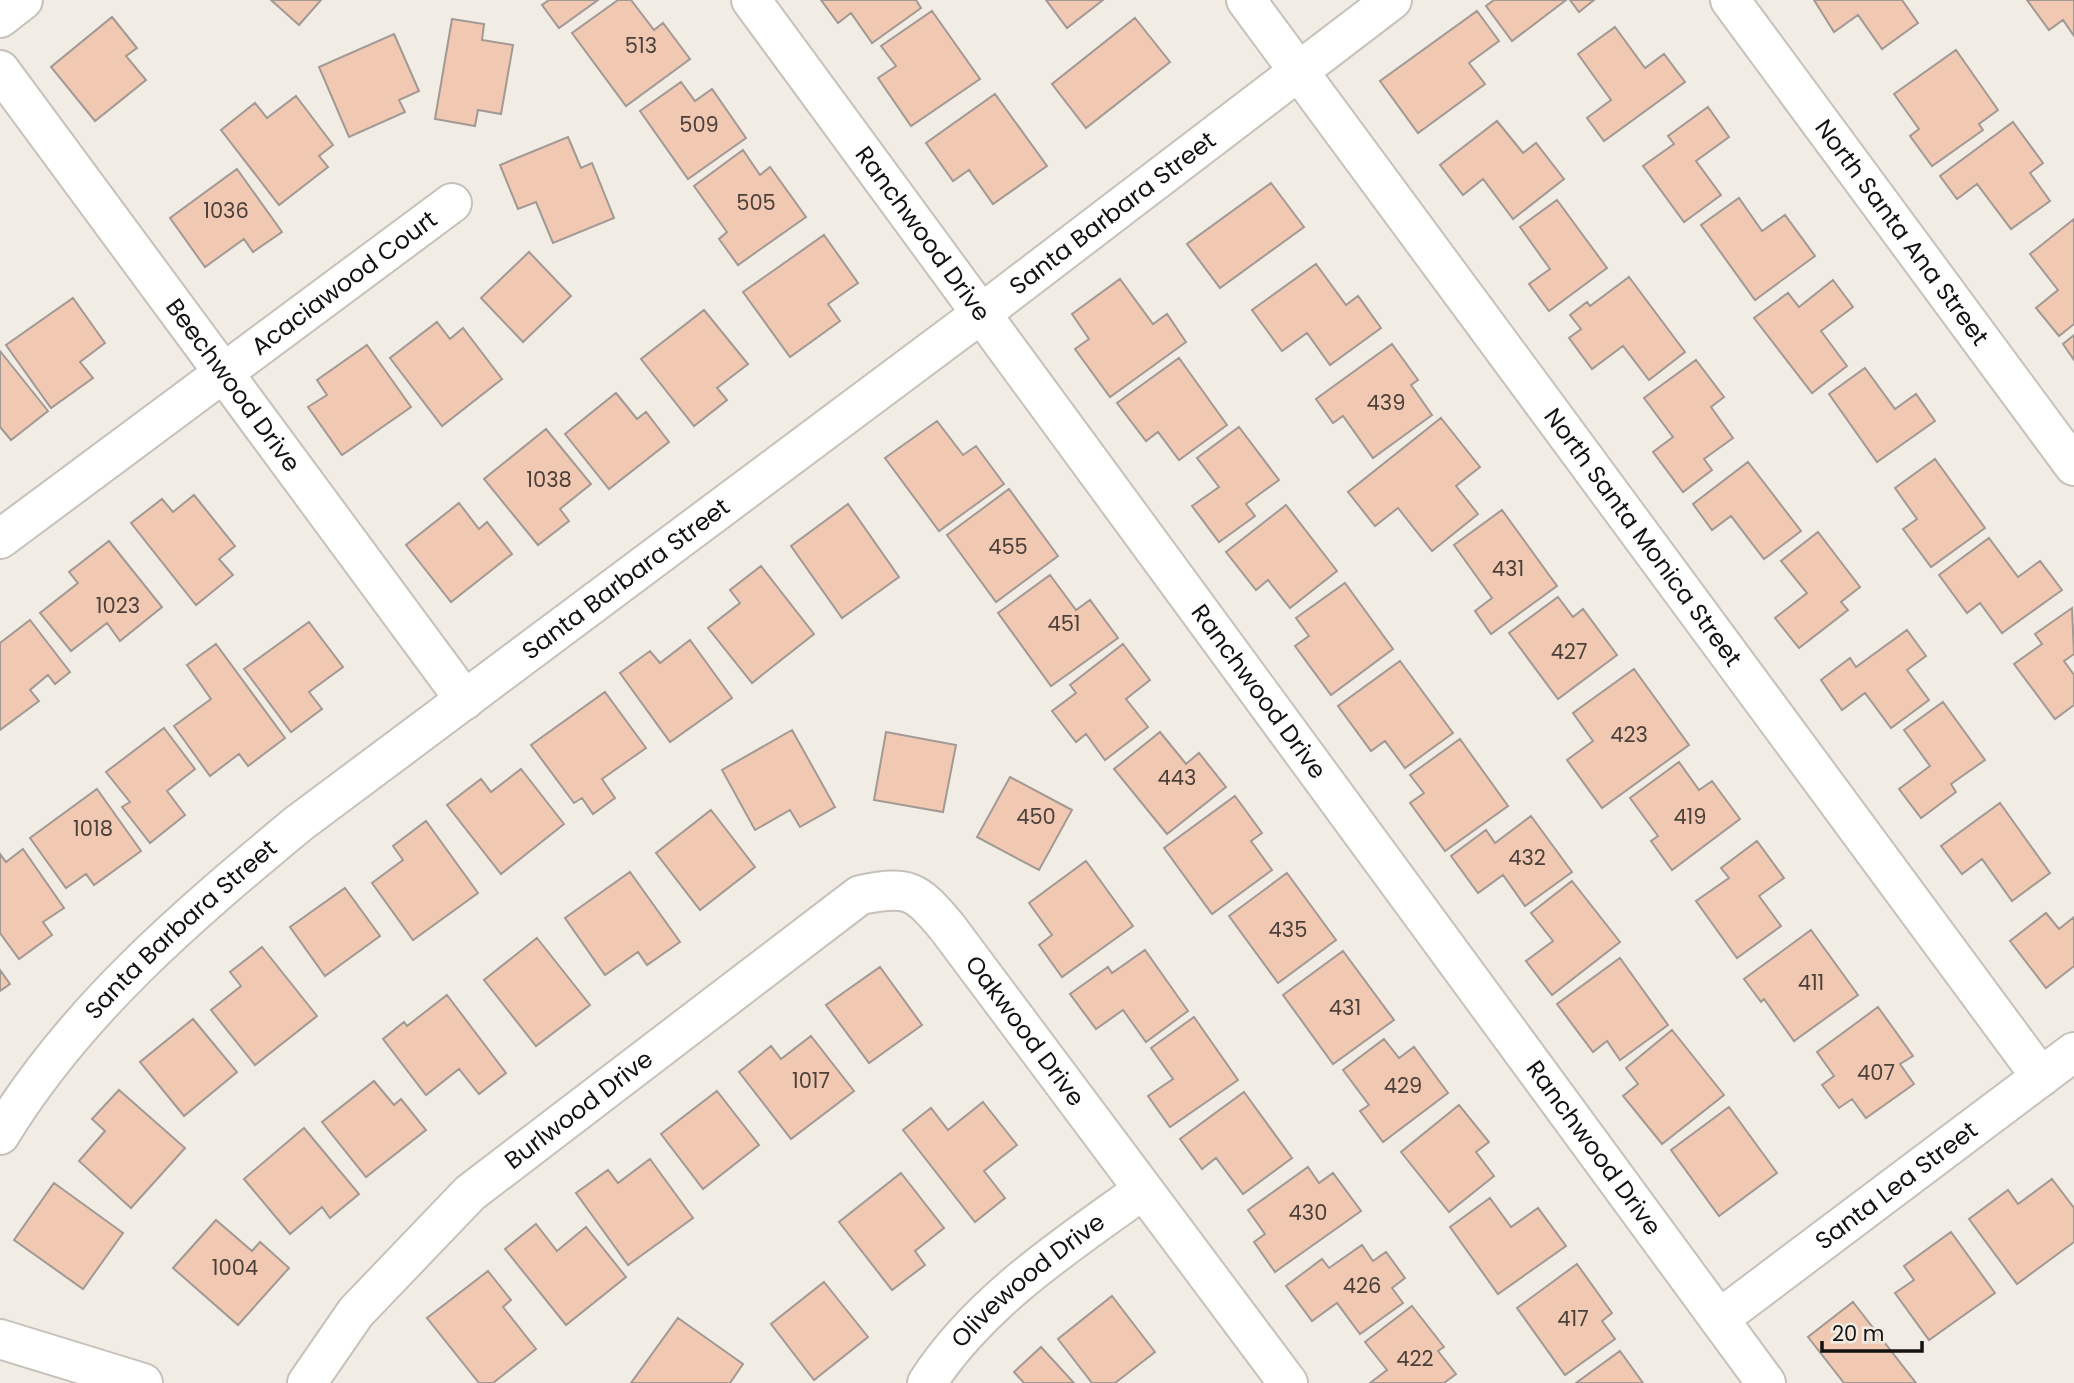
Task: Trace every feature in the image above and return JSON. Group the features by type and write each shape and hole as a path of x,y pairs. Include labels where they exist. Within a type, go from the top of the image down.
{"street":[{"path":"0,18 23,0"},
{"name":"Ranchwood Drive","path":"751,0 1766,1383"},
{"name":"North Santa Monica Street","path":"1246,0 2041,1077"},
{"name":"Santa Barbara Street","path":"0,1135 31,1089 127,973 211,896 298,824 982,313 1392,0"},
{"name":"North Santa Ana Street","path":"1730,0 2074,466"},
{"name":"Beechwood Drive","path":"0,70 466,700"},
{"name":"Acaciawood Court","path":"0,539 452,203"},
{"name":"Oakwood Drive","path":"893,888 923,898 931,908 1288,1383"},
{"name":"Burlwood Drive","path":"307,1383 356,1312 470,1193 860,895 893,888"},
{"name":"Santa Lea Street","path":"1719,1319 2074,1052"},
{"name":"Olivewood Drive","path":"927,1383 942,1360 987,1312 1063,1247 1143,1190"},
{"path":"0,1339 143,1383"}],"building":[{"path":"271,0 321,0 299,25"},
{"path":"549,0 598,0 559,28 542,5"},
{"path":"618,0 631,0 654,30 663,23 690,59 626,106 572,33"},
{"path":"821,0 916,0 921,8 872,43 851,13 838,23"},
{"path":"1046,0 1103,0 1067,28"},
{"path":"1494,0 1566,0 1512,41 1486,6"},
{"path":"1570,0 1594,0 1579,12"},
{"path":"1814,0 1902,0 1918,23 1882,49 1858,15 1834,32"},
{"path":"2027,0 2074,0 2074,36 2063,20 2049,30"},
{"path":"932,11 980,79 911,126 878,78 896,66 881,46"},
{"path":"1477,11 1499,41 1469,63 1485,84 1418,133 1380,81"},
{"path":"112,17 137,48 126,56 146,80 95,121 51,67"},
{"path":"1135,18 1170,62 1086,128 1052,84"},
{"path":"452,19 484,24 482,40 513,45 501,114 478,110 475,126 435,119"},
{"path":"1615,27 1645,68 1664,54 1685,82 1604,141 1587,118 1611,100 1578,54"},
{"path":"394,34 419,91 399,100 405,112 349,137 319,67"},
{"path":"1956,50 1998,110 1979,124 1983,130 1932,166 1910,136 1919,129 1894,94"},
{"path":"681,82 695,101 712,89 746,138 688,179 640,111"},
{"path":"995,94 1047,166 993,204 969,170 953,181 926,143"},
{"path":"296,96 333,145 319,156 328,167 279,205 221,130 255,103 267,118"},
{"path":"1708,107 1729,137 1696,161 1721,195 1684,222 1643,166 1674,144 1668,136"},
{"path":"1497,121 1523,153 1536,143 1564,179 1513,219 1483,179 1463,195 1440,165"},
{"path":"2013,122 2043,163 2030,173 2050,201 2011,229 1977,184 1957,199 1940,176"},
{"path":"568,137 581,168 592,163 614,218 553,243 536,202 518,209 500,165"},
{"path":"743,150 760,175 770,167 806,217 738,265 719,239 727,232 694,186"},
{"path":"237,169 282,232 253,252 244,239 205,267 170,218"},
{"path":"1271,183 1304,227 1220,288 1187,244"},
{"path":"1739,198 1762,231 1785,215 1815,256 1755,300 1701,225"},
{"path":"1557,200 1607,268 1549,311 1529,284 1550,269 1520,227"},
{"path":"2074,219 2074,324 2059,336 2036,308 2058,290 2030,254"},
{"path":"824,235 858,283 828,304 840,321 790,357 743,292"},
{"path":"529,252 571,296 523,342 481,298"},
{"path":"1316,264 1346,305 1358,296 1381,328 1330,365 1307,333 1282,351 1252,310"},
{"path":"1629,277 1685,352 1649,380 1623,346 1592,369 1569,338 1581,329 1570,315 1587,302 1590,306"},
{"path":"1120,279 1153,324 1167,314 1186,342 1110,397 1075,349 1089,339 1072,314"},
{"path":"1833,280 1853,307 1821,331 1847,366 1812,393 1754,318 1788,293 1799,307"},
{"path":"73,298 105,343 80,362 93,378 51,408 6,345"},
{"path":"704,310 748,364 717,388 727,400 694,426 641,359"},
{"path":"437,322 450,339 463,328 502,379 442,426 390,358"},
{"path":"2074,335 2074,360 2063,344"},
{"path":"1392,344 1418,380 1411,385 1432,415 1373,458 1343,416 1333,423 1316,399"},
{"path":"367,345 411,407 342,455 308,407 327,395 317,380"},
{"path":"0,351 48,411 11,440 0,427"},
{"path":"1179,358 1227,425 1179,460 1158,432 1146,441 1117,403"},
{"path":"1696,360 1724,397 1711,407 1733,438 1704,459 1712,470 1683,492 1653,452 1673,437 1644,398"},
{"path":"1865,368 1895,409 1916,394 1935,421 1877,462 1829,394"},
{"path":"616,393 637,419 646,412 669,442 609,489 565,434"},
{"path":"1441,418 1480,467 1456,486 1478,514 1432,551 1398,508 1375,526 1348,492"},
{"path":"937,421 963,455 976,446 1004,484 939,531 885,458"},
{"path":"1239,427 1279,480 1246,504 1255,516 1219,542 1192,506 1219,487 1197,458"},
{"path":"546,429 591,484 560,509 569,521 538,545 484,479"},
{"path":"1935,459 1985,528 1931,567 1903,529 1917,519 1895,488"},
{"path":"1748,462 1801,531 1764,559 1731,516 1712,530 1693,504"},
{"path":"1009,489 1058,556 996,602 947,535"},
{"path":"194,495 235,546 219,559 233,575 196,605 131,523 162,499 173,512"},
{"path":"459,503 479,529 487,522 512,554 451,602 406,545"},
{"path":"848,504 899,577 842,618 791,546"},
{"path":"1286,505 1337,571 1290,608 1268,580 1256,590 1226,552"},
{"path":"1502,510 1557,586 1491,634 1475,611 1492,598 1454,545"},
{"path":"1818,532 1860,587 1841,602 1848,610 1799,648 1775,618 1807,593 1781,561"},
{"path":"1989,538 2018,577 2040,561 2062,590 2002,633 1980,603 1967,613 1939,575"},
{"path":"109,541 162,607 120,641 107,623 71,651 40,613 78,583 69,572"},
{"path":"761,566 814,634 752,683 708,628 740,603 730,590"},
{"path":"1050,575 1076,610 1090,600 1118,638 1051,686 998,613"},
{"path":"1345,583 1393,649 1331,695 1295,646 1309,636 1296,618"},
{"path":"1558,597 1573,617 1583,609 1617,655 1558,699 1509,633"},
{"path":"2072,608 2074,654 2064,661 2074,675 2074,705 2055,719 2014,664 2042,644 2035,634"},
{"path":"30,620 70,672 55,684 48,675 30,690 39,701 0,730 0,643"},
{"path":"309,622 343,667 309,692 322,709 291,732 244,669"},
{"path":"1907,630 1926,656 1907,670 1929,700 1891,728 1865,693 1842,710 1821,680 1850,658 1856,667"},
{"path":"690,640 732,698 670,742 620,673 650,651 660,663"},
{"path":"216,644 285,738 248,766 239,754 210,776 174,726 211,699 187,665"},
{"path":"1123,644 1150,680 1126,699 1148,727 1105,760 1086,734 1076,742 1052,711 1076,693 1070,685"},
{"path":"1400,661 1453,733 1405,768 1385,741 1371,751 1338,706"},
{"path":"1634,669 1689,745 1602,808 1567,760 1593,741 1573,713"},
{"path":"605,692 646,748 602,779 615,798 593,814 582,798 574,803 531,745"},
{"path":"1943,702 1985,760 1951,784 1956,792 1921,818 1899,789 1930,766 1904,730"},
{"path":"164,728 195,769 167,791 185,815 150,843 122,807 130,802 106,772"},
{"path":"792,730 835,807 800,827 790,810 755,830 722,770"},
{"path":"886,732 956,745 943,812 874,800"},
{"path":"1160,732 1186,764 1199,753 1226,787 1167,834 1114,769"},
{"path":"1460,739 1508,806 1445,851 1410,803 1424,793 1410,775"},
{"path":"1679,762 1699,790 1712,781 1740,819 1672,870 1651,841 1658,836 1630,798"},
{"path":"521,769 564,824 501,874 447,805 481,779 491,792"},
{"path":"1010,777 1072,810 1039,870 977,837"},
{"path":"97,789 141,851 94,885 86,874 66,888 30,838"},
{"path":"1235,796 1262,833 1251,841 1272,870 1212,914 1164,848"},
{"path":"2000,803 2050,873 2012,901 1982,859 1962,874 1941,846"},
{"path":"711,810 755,867 700,910 656,853"},
{"path":"1531,816 1572,872 1525,906 1503,875 1478,893 1451,856 1486,830 1495,843"},
{"path":"426,821 478,893 413,940 372,883 403,860 393,846"},
{"path":"1757,841 1784,878 1759,896 1781,926 1737,958 1696,901 1729,878 1721,868"},
{"path":"23,849 64,908 43,922 52,935 19,959 0,933 0,854 6,862"},
{"path":"1086,861 1133,926 1062,977 1039,945 1052,935 1029,903"},
{"path":"630,872 680,942 647,965 638,952 605,975 565,918"},
{"path":"1287,873 1336,940 1278,983 1229,916"},
{"path":"1572,881 1620,942 1552,995 1526,961 1553,941 1531,913"},
{"path":"345,888 380,936 325,976 290,927"},
{"path":"2046,913 2059,929 2074,917 2074,966 2046,988 2010,941"},
{"path":"1811,930 1858,995 1794,1041 1764,999 1761,1002 1744,979"},
{"path":"537,938 590,1005 536,1046 484,980"},
{"path":"262,947 317,1016 255,1065 211,1010 241,986 230,972"},
{"path":"1145,950 1188,1011 1146,1042 1123,1010 1096,1029 1070,994 1108,967 1112,973"},
{"path":"1343,951 1394,1020 1333,1064 1283,995"},
{"path":"1620,958 1668,1025 1620,1060 1607,1041 1593,1052 1557,1004"},
{"path":"880,967 922,1025 869,1063 826,1005"},
{"path":"0,970 10,984 0,991"},
{"path":"447,995 506,1073 479,1094 459,1069 426,1095 383,1039 404,1022 407,1026"},
{"path":"1878,1007 1913,1056 1900,1064 1914,1084 1866,1118 1852,1099 1839,1108 1822,1085 1834,1076 1817,1052"},
{"path":"1194,1017 1238,1080 1170,1127 1148,1096 1173,1079 1151,1048"},
{"path":"193,1019 237,1072 184,1116 140,1062"},
{"path":"1672,1030 1724,1095 1662,1144 1623,1096 1638,1084 1626,1068"},
{"path":"811,1036 854,1091 791,1139 739,1072 771,1046 781,1059"},
{"path":"1384,1039 1399,1058 1414,1047 1448,1093 1383,1142 1360,1111 1369,1105 1343,1070"},
{"path":"374,1081 394,1105 401,1099 426,1130 366,1177 322,1122"},
{"path":"119,1090 185,1148 131,1208 79,1161 105,1131 92,1119"},
{"path":"717,1091 759,1145 703,1189 661,1134"},
{"path":"1244,1092 1292,1158 1243,1194 1216,1158 1202,1169 1180,1139"},
{"path":"983,1102 1017,1145 984,1171 1005,1198 975,1222 903,1130 931,1108 948,1130"},
{"path":"1459,1105 1489,1142 1476,1152 1494,1176 1449,1212 1401,1152"},
{"path":"1729,1107 1777,1173 1719,1216 1671,1150"},
{"path":"304,1128 359,1194 330,1218 322,1207 290,1234 244,1179"},
{"path":"650,1159 693,1218 628,1265 576,1193 608,1170 618,1183"},
{"path":"1308,1167 1319,1183 1333,1173 1361,1211 1275,1272 1254,1242 1265,1234 1248,1210"},
{"path":"901,1173 944,1228 915,1251 925,1265 892,1290 839,1222"},
{"path":"2052,1179 2074,1208 2074,1242 2017,1284 1969,1219 2008,1190 2018,1204"},
{"path":"54,1183 123,1233 83,1289 14,1240"},
{"path":"1490,1198 1511,1227 1538,1208 1566,1246 1498,1294 1450,1227"},
{"path":"216,1220 252,1251 260,1242 289,1268 238,1325 173,1268"},
{"path":"536,1224 557,1251 586,1227 626,1277 566,1325 505,1249"},
{"path":"1951,1232 1995,1293 1929,1340 1895,1293 1914,1280 1904,1266"},
{"path":"1362,1245 1373,1261 1386,1252 1405,1278 1392,1288 1403,1303 1360,1334 1337,1303 1312,1321 1286,1286 1322,1259 1329,1268"},
{"path":"1577,1264 1612,1313 1602,1321 1615,1339 1565,1375 1517,1308"},
{"path":"488,1271 511,1300 503,1307 536,1349 493,1383 479,1383 427,1318"},
{"path":"824,1282 868,1337 814,1380 771,1324"},
{"path":"1112,1296 1155,1352 1115,1383 1092,1383 1058,1339"},
{"path":"1853,1302 1916,1383 1844,1383 1808,1337"},
{"path":"1412,1306 1444,1347 1438,1351 1456,1374 1444,1383 1370,1383 1387,1370 1365,1342"},
{"path":"678,1318 743,1364 730,1383 631,1383"},
{"path":"1041,1347 1074,1383 1024,1383 1014,1372"},
{"path":"1620,1351 1643,1383 1576,1383"}]}
